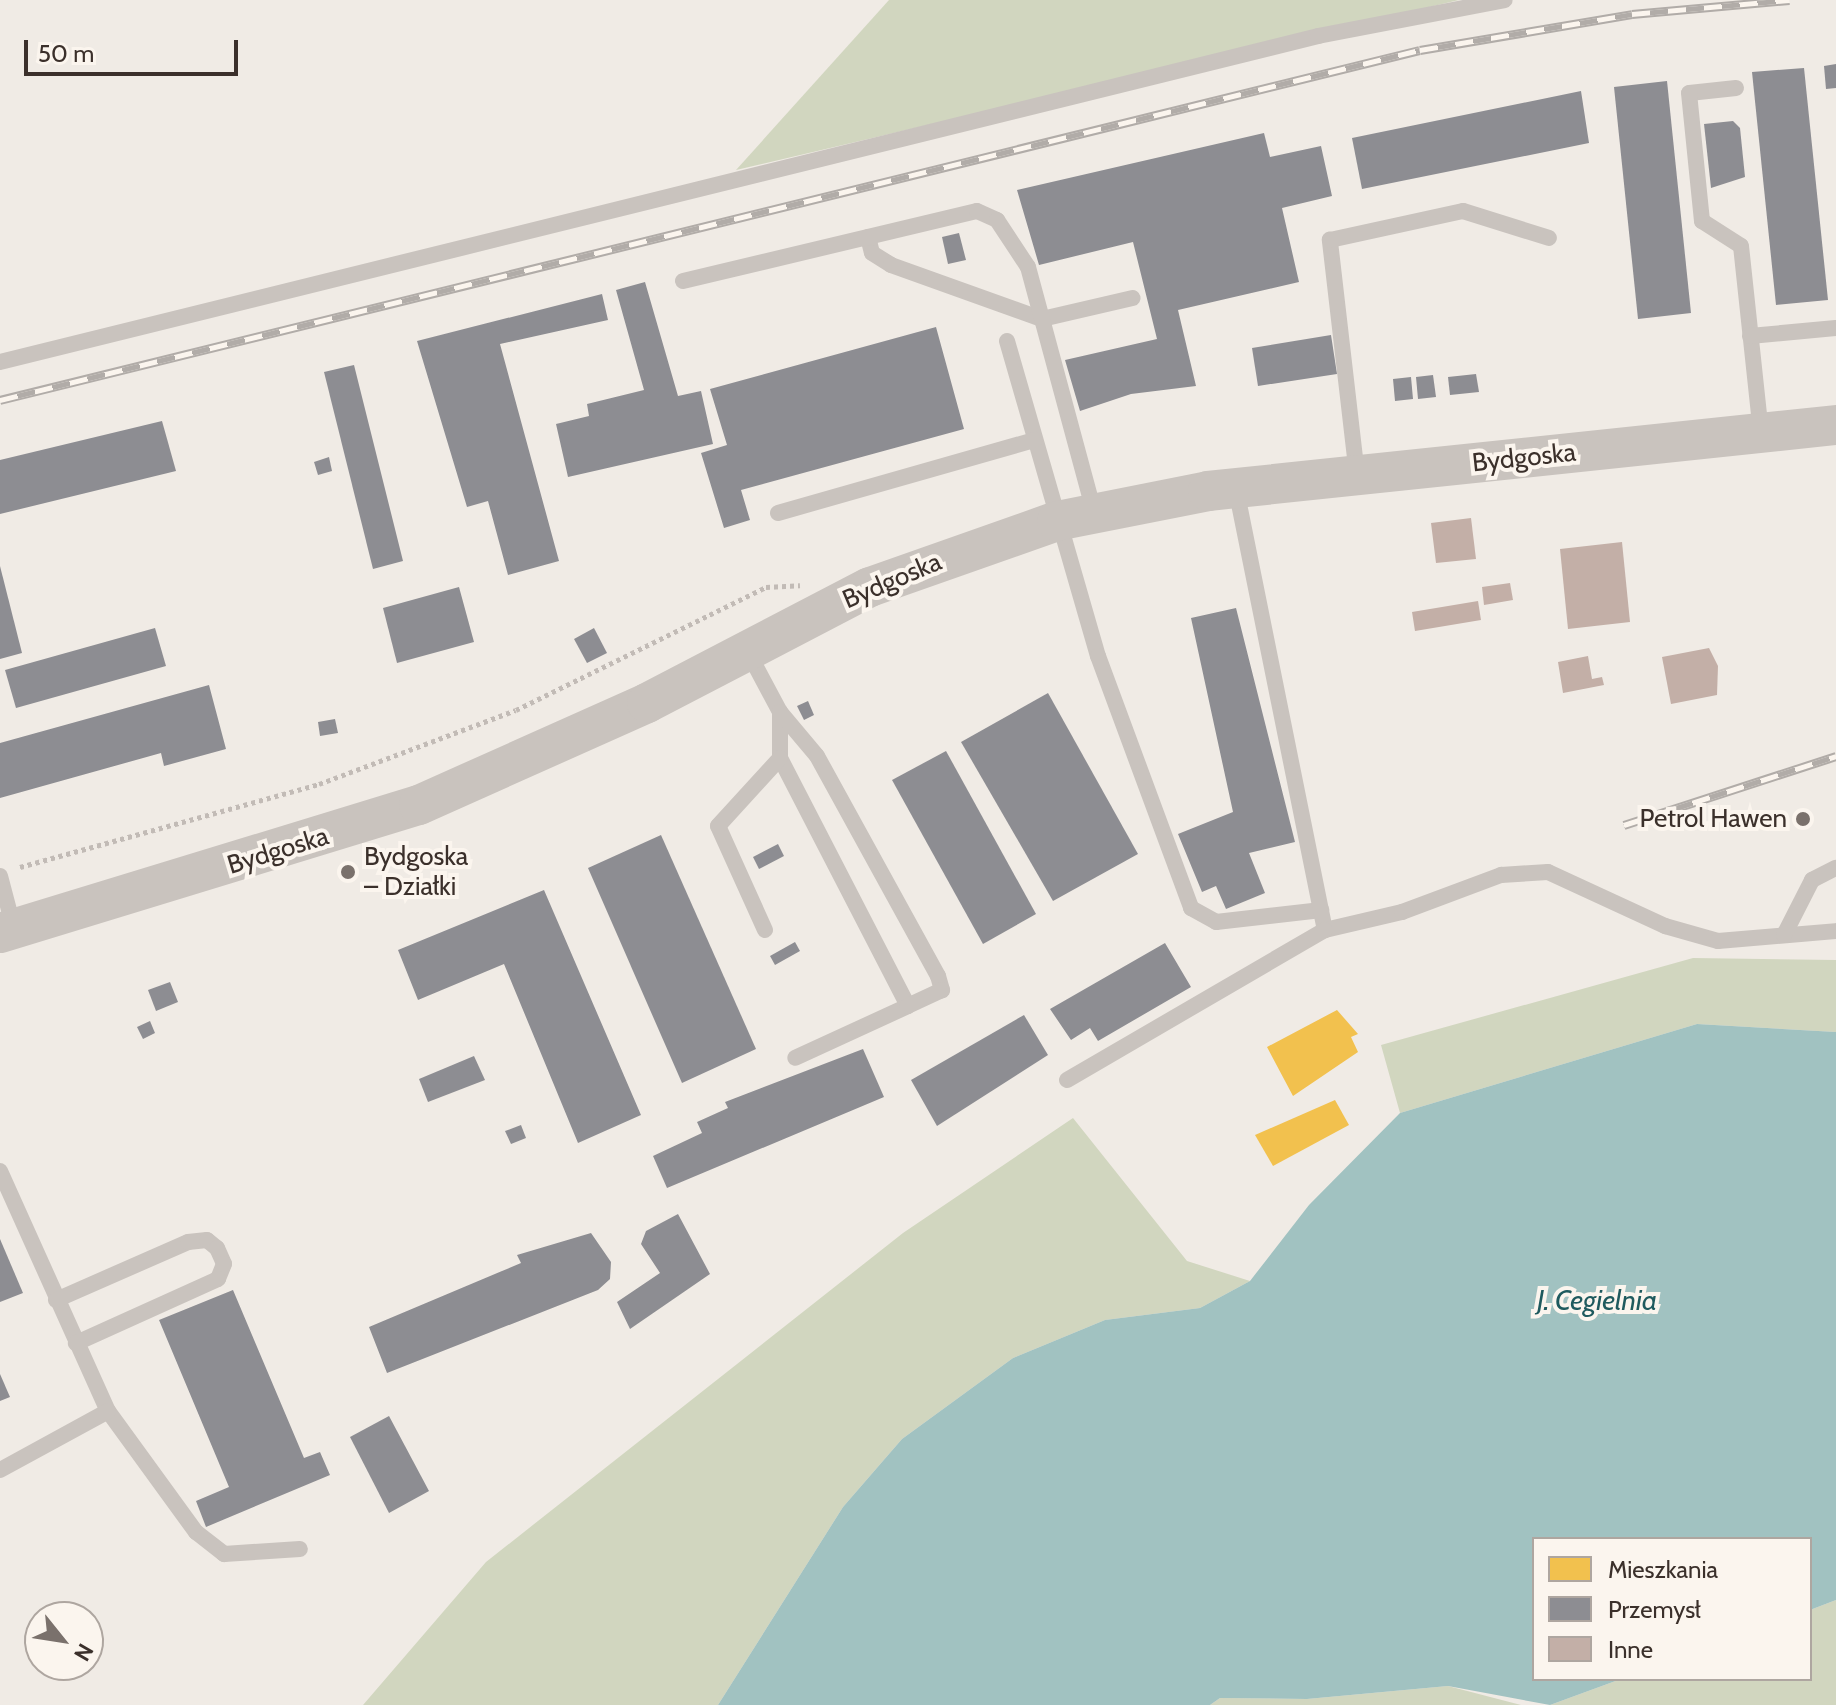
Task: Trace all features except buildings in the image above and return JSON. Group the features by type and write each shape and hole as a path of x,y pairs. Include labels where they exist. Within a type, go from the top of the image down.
{"street":[{"name":"Bydgoska","path":"7,931 419,805 747,651 870,587 1076,516 1235,488 1836,425"}],"lane":[{"path":"0,362 1318,36 1505,0"},
{"path":"1736,88 1689,93 1702,221 1741,246 1761,433"},
{"path":"683,281 977,211 997,220 1028,267 1042,319 1076,516 1161,839 1191,908 1216,922 1321,910"},
{"path":"1357,475 1330,240 1463,211 1549,238"},
{"path":"868,237 872,253 891,265 1042,319 1133,298"},
{"path":"1750,336 1836,328"},
{"path":"1007,341 1035,440 1076,516"},
{"path":"778,513 1035,440"},
{"path":"1235,488 1325,930"},
{"path":"747,651 780,712 817,756 938,976 942,990 795,1058"},
{"path":"780,712 780,758 908,1006"},
{"path":"765,930 718,826 780,758"},
{"path":"1784,935 1812,880 1836,868"},
{"path":"1067,1080 1325,930 1402,912 1501,875 1548,872 1665,926 1718,941 1836,931"},
{"path":"0,876 7,931"},
{"path":"0,1171 108,1411 196,1532 224,1554 300,1549"},
{"path":"56,1300 188,1242 207,1240 217,1248 224,1264 218,1279 76,1343"},
{"path":"0,1470 108,1411"}],"green space":[{"path":"889,0 1459,0 736,170"},
{"path":"1693,958 1836,960 1836,1032 1697,1024 1400,1113 1381,1045"},
{"path":"1073,1118 1187,1261 1250,1281 1200,1308 1105,1320 1013,1358 902,1439 843,1507 718,1705 363,1705 486,1562 903,1233"},
{"path":"1836,1600 1836,1705 1550,1705 1616,1681 1812,1681 1812,1609"},
{"path":"1448,1686 1521,1705 1210,1705 1220,1698 1307,1699"}],"water":[{"name":"J. Cegielnia","path":"1697,1024 1836,1032 1836,1600 1812,1609 1812,1537 1532,1537 1532,1681 1616,1681 1550,1705 1448,1686 1307,1699 1220,1698 1210,1705 718,1705 843,1507 902,1439 1013,1358 1105,1320 1200,1308 1250,1281 1309,1205 1400,1113"}],"railway":[{"path":"0,400 1420,50 1632,14 1789,0"},
{"path":"1624,825 1836,756"}],"place":[{"name":"Petrol Hawen","path":"1803,819"},
{"name":"Bydgoska – Działki","path":"348,872"}]}
